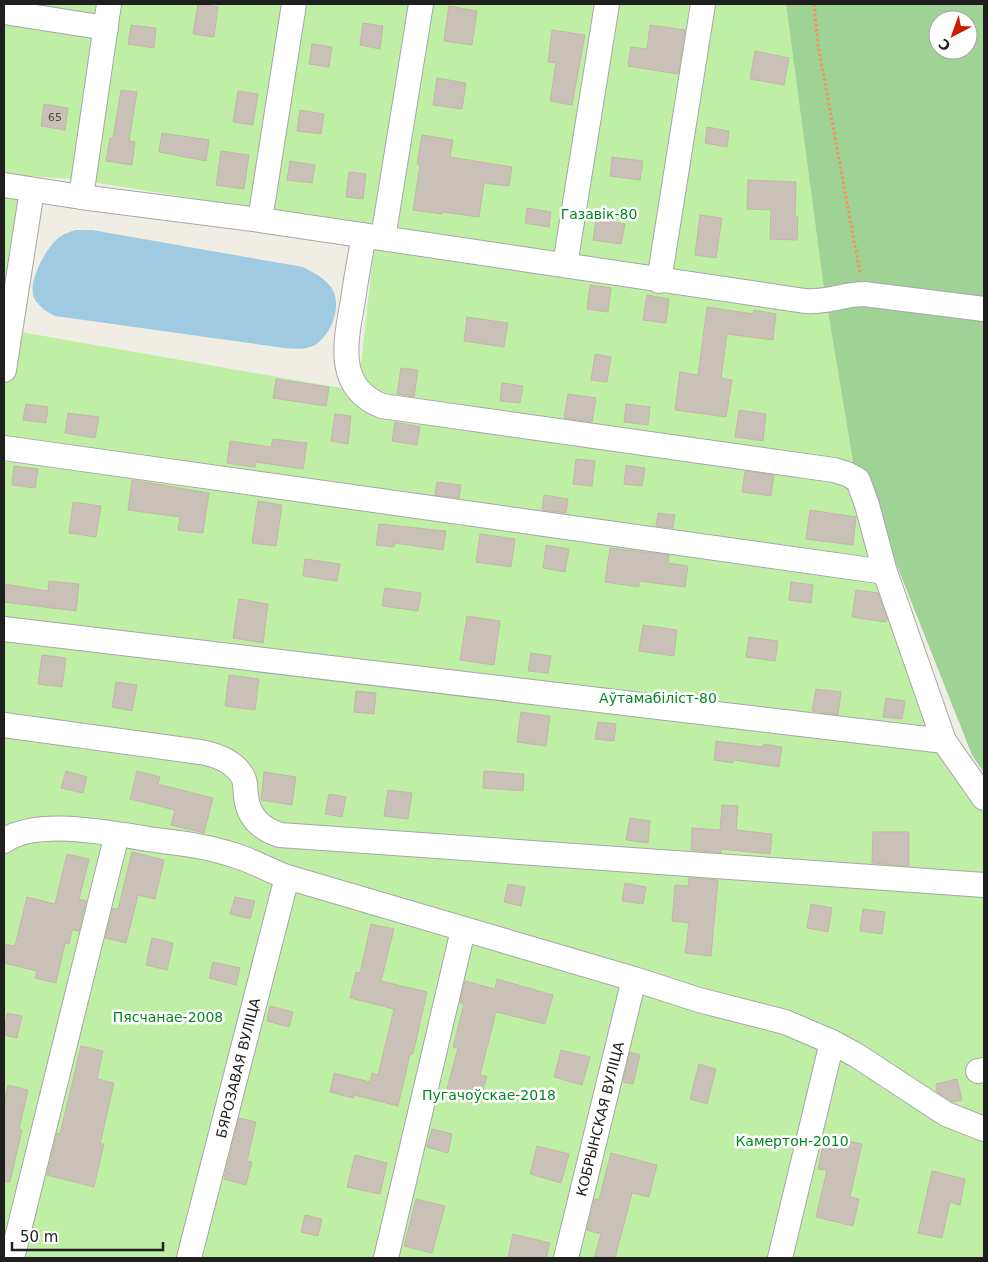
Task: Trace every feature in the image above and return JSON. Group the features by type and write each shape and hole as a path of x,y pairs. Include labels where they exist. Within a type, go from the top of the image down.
{"lane":[{"path":"80,197 109,4"},
{"path":"260,220 294,4"},
{"path":"421,4 373,237 346,336 346,365 350,378 356,388 372,402 392,407 847,474 858,480 867,505 885,572 944,740 984,798"},
{"path":"565,265 607,4"},
{"path":"659,280 703,4"},
{"path":"4,12 106,28"},
{"path":"4,185 80,197 260,220 812,302 845,295 864,294 984,309"},
{"path":"4,370 32,190"},
{"path":"4,448 885,572"},
{"path":"4,628 944,740"},
{"path":"4,725 200,752 222,758 231,763 244,779 246,800 251,814 264,828 280,835 984,885"},
{"path":"4,841 26,832 76,829 217,850 246,859 287,877 634,979 699,1000 785,1022 832,1042 856,1055 946,1114 984,1129"},
{"path":"12,1258 117,834"},
{"name":"БЯРОЗАВАЯ ВУЛІЦА","path":"189,1258 287,877"},
{"path":"386,1258 463,930"},
{"name":"КОБРЫНСКАЯ ВУЛІЦА","path":"566,1258 634,979"},
{"path":"780,1258 832,1042"}],"path":[{"path":"814,4 818,45 864,294"}],"green space":[{"path":"4,4 786,4 823,282 853,462 962,757 984,788 984,1258 4,1258 4,329 358,391 376,228 73,179 29,176 4,327"},
{"path":"786,4 984,4 984,773 972,755 888,543 853,462 823,282"}],"water":[{"path":"75,230 92,230 303,267 322,278 331,287 336,302 334,318 326,334 315,345 296,349 55,316 43,309 34,298 33,283 44,255 50,247 61,236"}],"building":[{"path":"198,4 218,7 214,37 193,34"},
{"path":"449,6 477,11 472,45 444,41"},
{"path":"363,23 383,26 380,49 360,45"},
{"path":"131,25 156,28 154,48 128,44"},
{"path":"650,25 685,30 678,74 628,66 631,47 647,49"},
{"path":"552,30 585,35 572,105 550,101 556,63 548,62"},
{"path":"312,44 332,47 329,67 309,64"},
{"path":"755,51 789,58 784,85 750,79"},
{"path":"437,78 466,83 462,109 433,105"},
{"path":"121,90 137,92 129,141 135,142 132,165 106,161 110,138 113,138"},
{"path":"238,91 258,94 253,125 233,122"},
{"path":"44,104 68,108 65,130 41,126"},
{"path":"300,110 324,114 321,134 297,131"},
{"path":"707,127 729,131 727,147 705,143"},
{"path":"162,133 209,140 206,161 159,152"},
{"path":"422,135 453,140 450,157 512,167 509,186 484,183 479,217 413,210 420,165 417,164"},
{"path":"221,151 249,155 244,189 216,185"},
{"path":"612,157 643,161 640,180 610,176"},
{"path":"290,161 315,165 312,183 287,180"},
{"path":"349,172 366,174 363,199 346,197"},
{"path":"748,180 796,182 795,217 798,217 797,240 770,239 771,210 747,209"},
{"path":"527,208 551,212 549,227 525,223"},
{"path":"700,215 722,218 716,258 695,255"},
{"path":"596,219 625,224 621,244 593,240"},
{"path":"590,285 611,288 608,312 587,309"},
{"path":"647,295 669,299 666,323 643,320"},
{"path":"707,307 754,314 754,310 776,314 773,340 727,334 721,378 732,380 726,417 675,410 680,372 698,375"},
{"path":"467,317 508,323 504,347 464,341"},
{"path":"595,354 611,357 607,382 591,380"},
{"path":"401,368 418,370 414,397 397,394"},
{"path":"276,379 329,387 326,406 273,398"},
{"path":"502,383 523,386 520,403 500,401"},
{"path":"568,394 596,398 592,422 564,418"},
{"path":"26,404 48,407 46,423 23,420"},
{"path":"626,404 650,407 648,425 624,422"},
{"path":"739,410 766,414 763,441 735,437"},
{"path":"68,413 99,417 95,438 65,433"},
{"path":"335,414 351,416 348,444 331,441"},
{"path":"395,422 420,427 417,445 392,441"},
{"path":"273,439 307,443 303,469 256,462 255,467 227,463 230,441 271,447"},
{"path":"576,459 595,461 592,486 573,484"},
{"path":"626,465 645,468 642,486 624,484"},
{"path":"14,466 38,469 35,488 12,485"},
{"path":"745,471 774,475 771,496 742,492"},
{"path":"132,480 209,493 203,533 178,530 180,517 128,510"},
{"path":"437,482 461,485 459,498 435,495"},
{"path":"544,495 568,499 566,513 542,510"},
{"path":"258,501 282,505 276,546 252,543"},
{"path":"73,502 101,506 96,537 69,533"},
{"path":"810,510 856,517 853,545 806,539"},
{"path":"658,513 675,515 673,528 656,526"},
{"path":"379,524 446,531 443,550 395,543 394,547 376,545"},
{"path":"480,534 515,539 511,567 476,562"},
{"path":"546,545 569,549 565,572 543,568"},
{"path":"610,548 669,555 668,563 688,566 685,587 639,581 639,587 605,582"},
{"path":"305,559 340,564 337,581 303,576"},
{"path":"49,581 79,584 76,611 4,602 4,584 48,591"},
{"path":"791,582 813,585 811,603 789,600"},
{"path":"385,588 421,593 418,611 382,606"},
{"path":"856,590 878,593 887,618 886,622 852,617"},
{"path":"239,599 268,604 263,643 233,638"},
{"path":"467,616 500,621 494,665 460,660"},
{"path":"643,625 677,630 674,656 639,651"},
{"path":"749,637 778,641 775,661 746,657"},
{"path":"531,653 551,656 548,673 528,671"},
{"path":"42,655 66,658 62,687 38,684"},
{"path":"229,675 259,679 255,710 225,706"},
{"path":"116,682 137,685 132,711 112,707"},
{"path":"816,689 841,692 838,715 812,711"},
{"path":"356,691 376,693 374,714 354,712"},
{"path":"886,698 905,701 902,719 883,717"},
{"path":"521,712 550,716 546,746 517,742"},
{"path":"598,722 616,724 614,741 595,739"},
{"path":"716,741 763,747 764,744 782,747 779,767 733,760 733,763 714,760"},
{"path":"66,771 87,777 83,793 61,788"},
{"path":"137,771 160,777 158,784 213,798 204,833 171,825 175,810 130,799"},
{"path":"484,771 524,774 523,791 483,788"},
{"path":"264,772 296,777 292,805 261,800"},
{"path":"388,790 412,793 408,819 384,816"},
{"path":"329,794 346,797 342,817 325,814"},
{"path":"722,805 738,806 736,830 772,834 770,854 721,849 721,853 691,850 692,828 720,830"},
{"path":"630,818 650,821 648,843 626,840"},
{"path":"873,832 909,832 909,866 872,863"},
{"path":"132,852 164,860 155,899 138,895 126,943 105,938 113,908 118,909"},
{"path":"67,854 89,859 79,899 86,901 79,931 72,930 69,944 65,943 56,983 35,978 37,971 4,963 4,944 15,946 27,897 55,904"},
{"path":"689,878 718,880 711,956 685,953 689,923 672,921 675,885 688,886"},
{"path":"625,883 646,887 643,904 622,901"},
{"path":"508,884 525,887 521,906 504,902"},
{"path":"235,897 255,901 250,919 230,914"},
{"path":"811,904 832,908 828,932 807,928"},
{"path":"863,909 885,912 882,934 860,931"},
{"path":"371,924 394,929 381,981 427,992 413,1054 410,1054 398,1106 354,1095 353,1098 330,1092 334,1073 370,1082 372,1073 378,1075 394,1009 350,998 356,972 360,973"},
{"path":"152,938 173,943 167,970 146,965"},
{"path":"213,962 240,968 236,985 209,978"},
{"path":"497,979 553,995 545,1024 496,1012 480,1075 487,1076 479,1105 445,1096 458,1048 453,1047 464,1004 460,1003 465,981 495,989"},
{"path":"270,1006 293,1012 289,1027 267,1021"},
{"path":"7,1013 22,1016 17,1038 4,1035"},
{"path":"81,1046 103,1051 97,1079 114,1083 100,1144 104,1144 94,1187 47,1175 57,1133 60,1134"},
{"path":"561,1050 590,1057 582,1085 554,1077"},
{"path":"630,1052 640,1055 633,1084 623,1082"},
{"path":"699,1064 716,1069 707,1104 690,1099"},
{"path":"957,1079 962,1100 953,1102 937,1092 936,1084"},
{"path":"8,1085 28,1090 19,1129 22,1130 10,1182 4,1182 4,1104"},
{"path":"239,1118 256,1122 247,1161 252,1162 246,1185 224,1179"},
{"path":"432,1129 452,1134 448,1153 427,1147"},
{"path":"825,1136 862,1144 850,1197 859,1199 853,1226 816,1217 827,1170 818,1169"},
{"path":"537,1146 569,1154 561,1183 530,1174"},
{"path":"611,1153 657,1165 649,1197 632,1193 615,1258 594,1258 601,1234 587,1230 595,1199 599,1200"},
{"path":"355,1155 387,1163 380,1194 347,1187"},
{"path":"932,1171 965,1179 960,1205 950,1202 942,1238 918,1233"},
{"path":"416,1199 445,1206 432,1253 404,1246"},
{"path":"305,1215 322,1219 318,1236 301,1232"},
{"path":"513,1234 550,1243 546,1258 508,1258"}],"park label":[{"name":"Газавік-80","path":"599,214"},
{"name":"Аўтамабіліст-80","path":"658,698"},
{"name":"Пясчанае-2008","path":"168,1017"},
{"name":"Пугачоўскае-2018","path":"489,1095"},
{"name":"Камертон-2010","path":"792,1141"}]}
